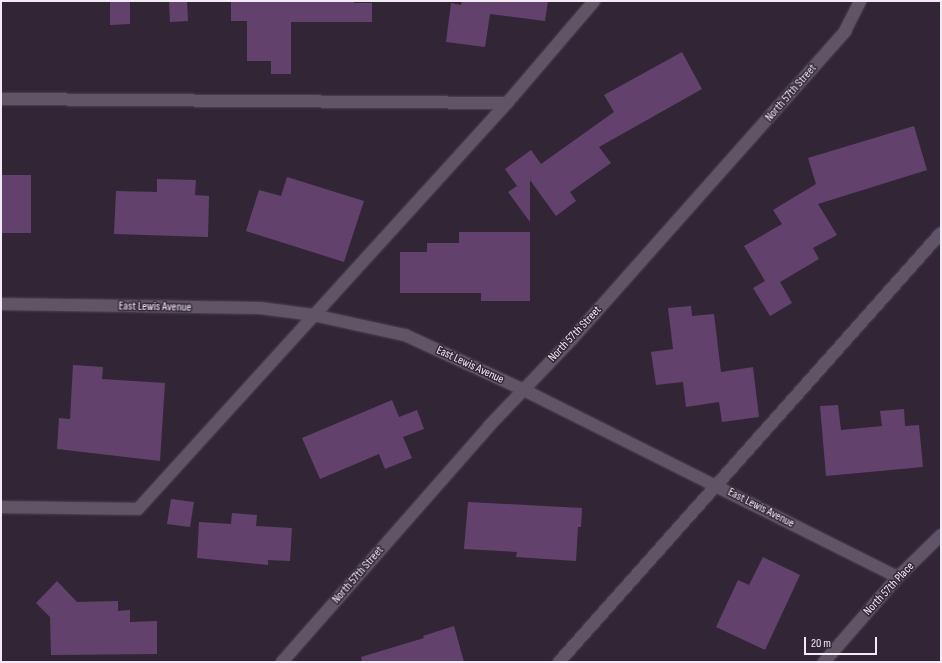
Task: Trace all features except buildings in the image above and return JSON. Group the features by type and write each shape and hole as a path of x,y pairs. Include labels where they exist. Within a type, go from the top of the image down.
{"street":[{"path":"1,507 138,510 313,315 507,103 594,1"},
{"name":"North 57th Street","path":"282,662 522,389 572,339 840,36 860,1"},
{"path":"1,99 507,103"},
{"path":"559,662 941,232"},
{"name":"East Lewis Avenue","path":"1,304 260,308 313,315 405,335 522,389 898,577"},
{"name":"North 57th Place","path":"824,662 898,577 941,535"}]}
